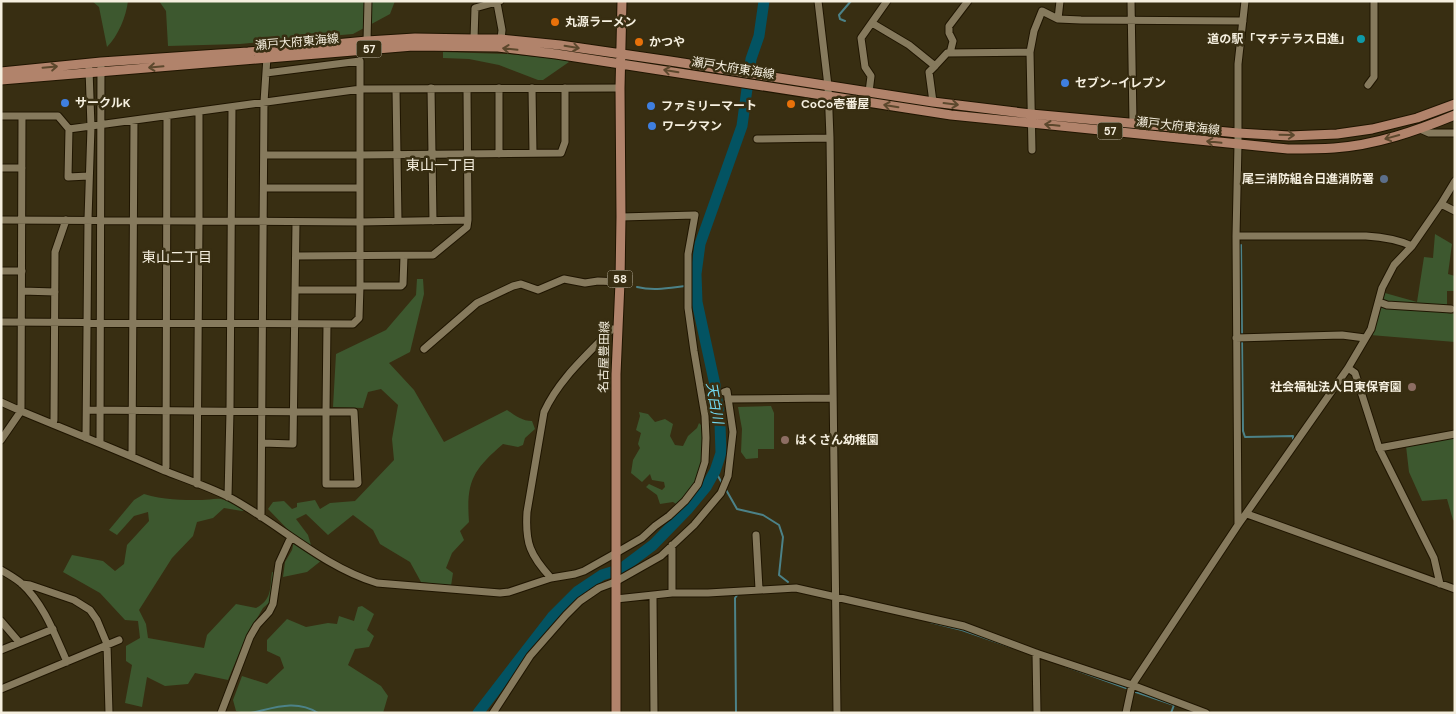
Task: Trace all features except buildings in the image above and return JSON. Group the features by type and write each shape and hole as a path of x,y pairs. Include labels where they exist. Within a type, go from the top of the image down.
{"main road":[{"name":"名古屋豊田線","path":"616,713 616,374 620,282 620,59 622,1"},
{"name":"瀬戸大府東海線","path":"1,80 90,68 367,40 415,38 501,39 560,45 620,59"},
{"name":"瀬戸大府東海線","path":"101,67 413,46 472,46 620,59 737,76 764,76 1031,118 1288,149 1336,148 1372,142 1420,129 1455,116"},
{"name":"瀬戸大府東海線","path":"1,72 90,68"},
{"name":"瀬戸大府東海線","path":"737,76 762,85 951,115 1134,123 1288,136 1337,134 1372,129 1417,118 1455,104"}],"street":[{"path":"367,40 368,1"},
{"path":"818,1 828,86 830,138 837,713"},
{"path":"869,92 871,76 865,67 861,38 887,1"},
{"path":"950,52 953,41 949,33 949,26 967,1"},
{"path":"1058,18 1060,1"},
{"path":"1131,1 1134,123"},
{"path":"1238,525 1236,236 1238,64 1245,1"},
{"path":"1368,85 1374,77 1374,1"},
{"path":"474,39 475,8 499,2 501,39"},
{"path":"1032,150 1030,52 1034,31 1042,11 1058,18 1243,21"},
{"path":"872,23 909,45 935,66"},
{"path":"933,102 929,72 947,53 1030,52"},
{"path":"262,516 264,102 268,57"},
{"path":"1,322 353,324 356,322 359,318 360,288 361,89 359,61 266,73"},
{"path":"100,443 101,67"},
{"path":"86,438 88,220 91,127 90,68"},
{"path":"431,88 433,221"},
{"path":"296,256 433,255 467,226 467,88"},
{"path":"499,88 499,154"},
{"path":"532,88 533,154"},
{"path":"265,155 361,156 561,153 565,142 565,88"},
{"path":"69,129 361,89 620,88"},
{"path":"396,89 398,221"},
{"path":"228,497 232,107"},
{"path":"197,484 199,112"},
{"path":"1,116 58,116 69,129 68,177 89,176"},
{"path":"1,440 21,411 22,116"},
{"path":"164,470 166,467 167,117"},
{"path":"132,456 134,121"},
{"path":"1420,129 1429,133 1455,133"},
{"path":"758,139 830,138"},
{"path":"1,168 22,168"},
{"path":"1126,713 1132,685 1238,525 1348,368 1371,328 1382,288 1394,265 1412,246 1454,182"},
{"path":"264,188 360,188"},
{"path":"1441,204 1455,211"},
{"path":"1,402 228,497 262,516 291,537 346,571 364,579 377,582 500,593 509,592 551,578 561,577 584,570 616,555 642,538 685,501 701,478 705,462 704,416 688,308 688,254 695,215 621,216"},
{"path":"1,220 360,222 468,220"},
{"path":"53,424 55,252 66,220"},
{"path":"262,443 293,444 296,222"},
{"path":"1236,236 1366,236 1402,241 1412,246"},
{"path":"295,290 402,286 404,256"},
{"path":"1,271 22,271"},
{"path":"424,349 477,303 513,286 524,284 538,290 564,279 585,283 620,282"},
{"path":"22,292 55,292"},
{"path":"1378,302 1451,309"},
{"path":"87,410 262,412 294,412 326,412 354,412 358,483 356,484 326,484 326,412 327,324"},
{"path":"551,578 537,563 532,553 526,528 544,412 550,399 572,369 612,329 617,329"},
{"path":"1236,338 1342,335 1365,338"},
{"path":"1348,368 1355,373 1379,448 1434,558 1440,584"},
{"path":"493,713 530,656 566,615 599,588 652,562 703,515 721,493 728,476 733,432 728,392 724,392"},
{"path":"728,399 833,398"},
{"path":"1379,448 1455,434"},
{"path":"1247,514 1455,589"},
{"path":"756,535 759,590"},
{"path":"221,713 250,637 273,604 279,563 291,537"},
{"path":"672,545 672,593"},
{"path":"1,570 22,584 74,600 90,610 97,620 107,644 109,713"},
{"path":"22,584 41,608 53,629 67,662"},
{"path":"616,599 672,593 796,588 964,626 1206,713"},
{"path":"653,596 654,713"},
{"path":"1,621 19,642"},
{"path":"1,650 53,629"},
{"path":"1,689 119,640"},
{"path":"1036,653 1037,713"}],"green space":[{"path":"92,1 128,1 121,26 107,47 99,7"},
{"path":"159,1 395,1 390,14 353,34 240,44 168,46 166,11"},
{"path":"443,52 507,54 567,60 569,62 543,80 538,80 499,65 469,59 443,58"},
{"path":"1435,234 1452,244 1448,274 1455,276 1455,291 1447,291 1447,313 1455,314 1455,342 1370,335 1385,293 1417,302 1424,257 1433,258"},
{"path":"417,279 423,279 424,294 410,352 389,363 414,390 444,442 507,410 522,419 532,421 535,429 525,438 523,445 518,447 503,444 478,469 469,496 469,522 460,531 464,540 452,553 446,568 453,573 451,586 421,582 410,562 380,544 373,530 353,515 328,535 306,514 296,519 308,535 311,545 307,551 322,560 307,572 283,577 285,562 292,550 295,537 268,509 273,502 284,501 292,509 297,507 297,503 315,500 320,509 330,503 355,501 394,460 392,439 398,405 381,389 368,392 363,408 333,407 336,354 386,330 416,295"},
{"path":"771,406 774,413 774,449 758,449 758,458 746,459 741,452 742,429 738,407"},
{"path":"639,412 648,414 655,422 665,419 673,424 670,436 675,445 683,446 688,436 697,428 699,423 701,425 704,451 699,478 679,506 673,502 660,504 657,495 646,487 649,484 662,490 665,487 664,482 652,480 650,474 642,482 631,473 633,460 640,448 638,444 641,433 636,430 640,416"},
{"path":"1455,438 1455,521 1453,520 1447,499 1422,501 1409,472 1406,446"},
{"path":"144,494 173,499 221,499 246,510 224,508 213,518 197,522 193,536 172,558 139,610 146,624 148,638 204,648 207,635 236,604 256,608 265,601 269,593 272,572 275,573 271,601 263,608 245,639 228,680 195,673 188,684 165,686 147,677 142,707 125,703 132,665 126,661 126,646 140,638 138,621 125,620 100,593 63,572 72,555 103,561 115,571 124,564 127,545 149,521 148,512 134,516 117,535 109,530 134,500"},
{"path":"362,606 374,614 367,630 374,636 369,647 355,649 348,665 381,686 388,696 383,713 246,713 236,711 233,700 242,676 267,684 284,668 280,657 267,651 267,640 287,619 306,627 328,623 337,624 339,616 354,621 358,607"}],"waterway":[{"name":"天白川","path":"478,713 552,617 578,591 602,575 621,569 653,545 687,510 706,487 715,471 721,453 720,424 715,385 697,302 696,274 700,244 742,126 751,59 759,36 764,1"},
{"path":"845,21 840,19 839,15 851,1"},
{"path":"1241,245 1242,336"},
{"path":"637,287 660,289 696,285"},
{"path":"1242,341 1243,431 1245,437 1293,436 1293,439"},
{"path":"715,471 722,483"},
{"path":"725,488 737,509 763,515 779,525 783,537 779,575 788,582"},
{"path":"736,713 735,598 738,594"},
{"path":"930,622 962,630 1011,647"},
{"path":"1065,666 1126,688"},
{"path":"1133,691 1174,705 1171,713"},
{"path":"251,713 285,706 301,706 318,713"}],"place":[{"name":"丸源ラーメン","path":"555,22"},
{"name":"道の駅「マチテラス日進」","path":"1361,39"},
{"name":"かつや","path":"639,42"},
{"name":"セブン-イレブン","path":"1065,83"},
{"name":"サークルK","path":"65,103"},
{"name":"CoCo壱番屋","path":"791,104"},
{"name":"ファミリーマート","path":"651,106"},
{"name":"ワークマン","path":"652,126"},
{"name":"尾三消防組合日進消防署","path":"1384,179"},
{"name":"社会福祉法人日東保育園","path":"1412,387"},
{"name":"はくさん幼稚園","path":"785,440"}],"district":[{"name":"東山一丁目","path":"441,165"},
{"name":"東山二丁目","path":"177,257"}]}
